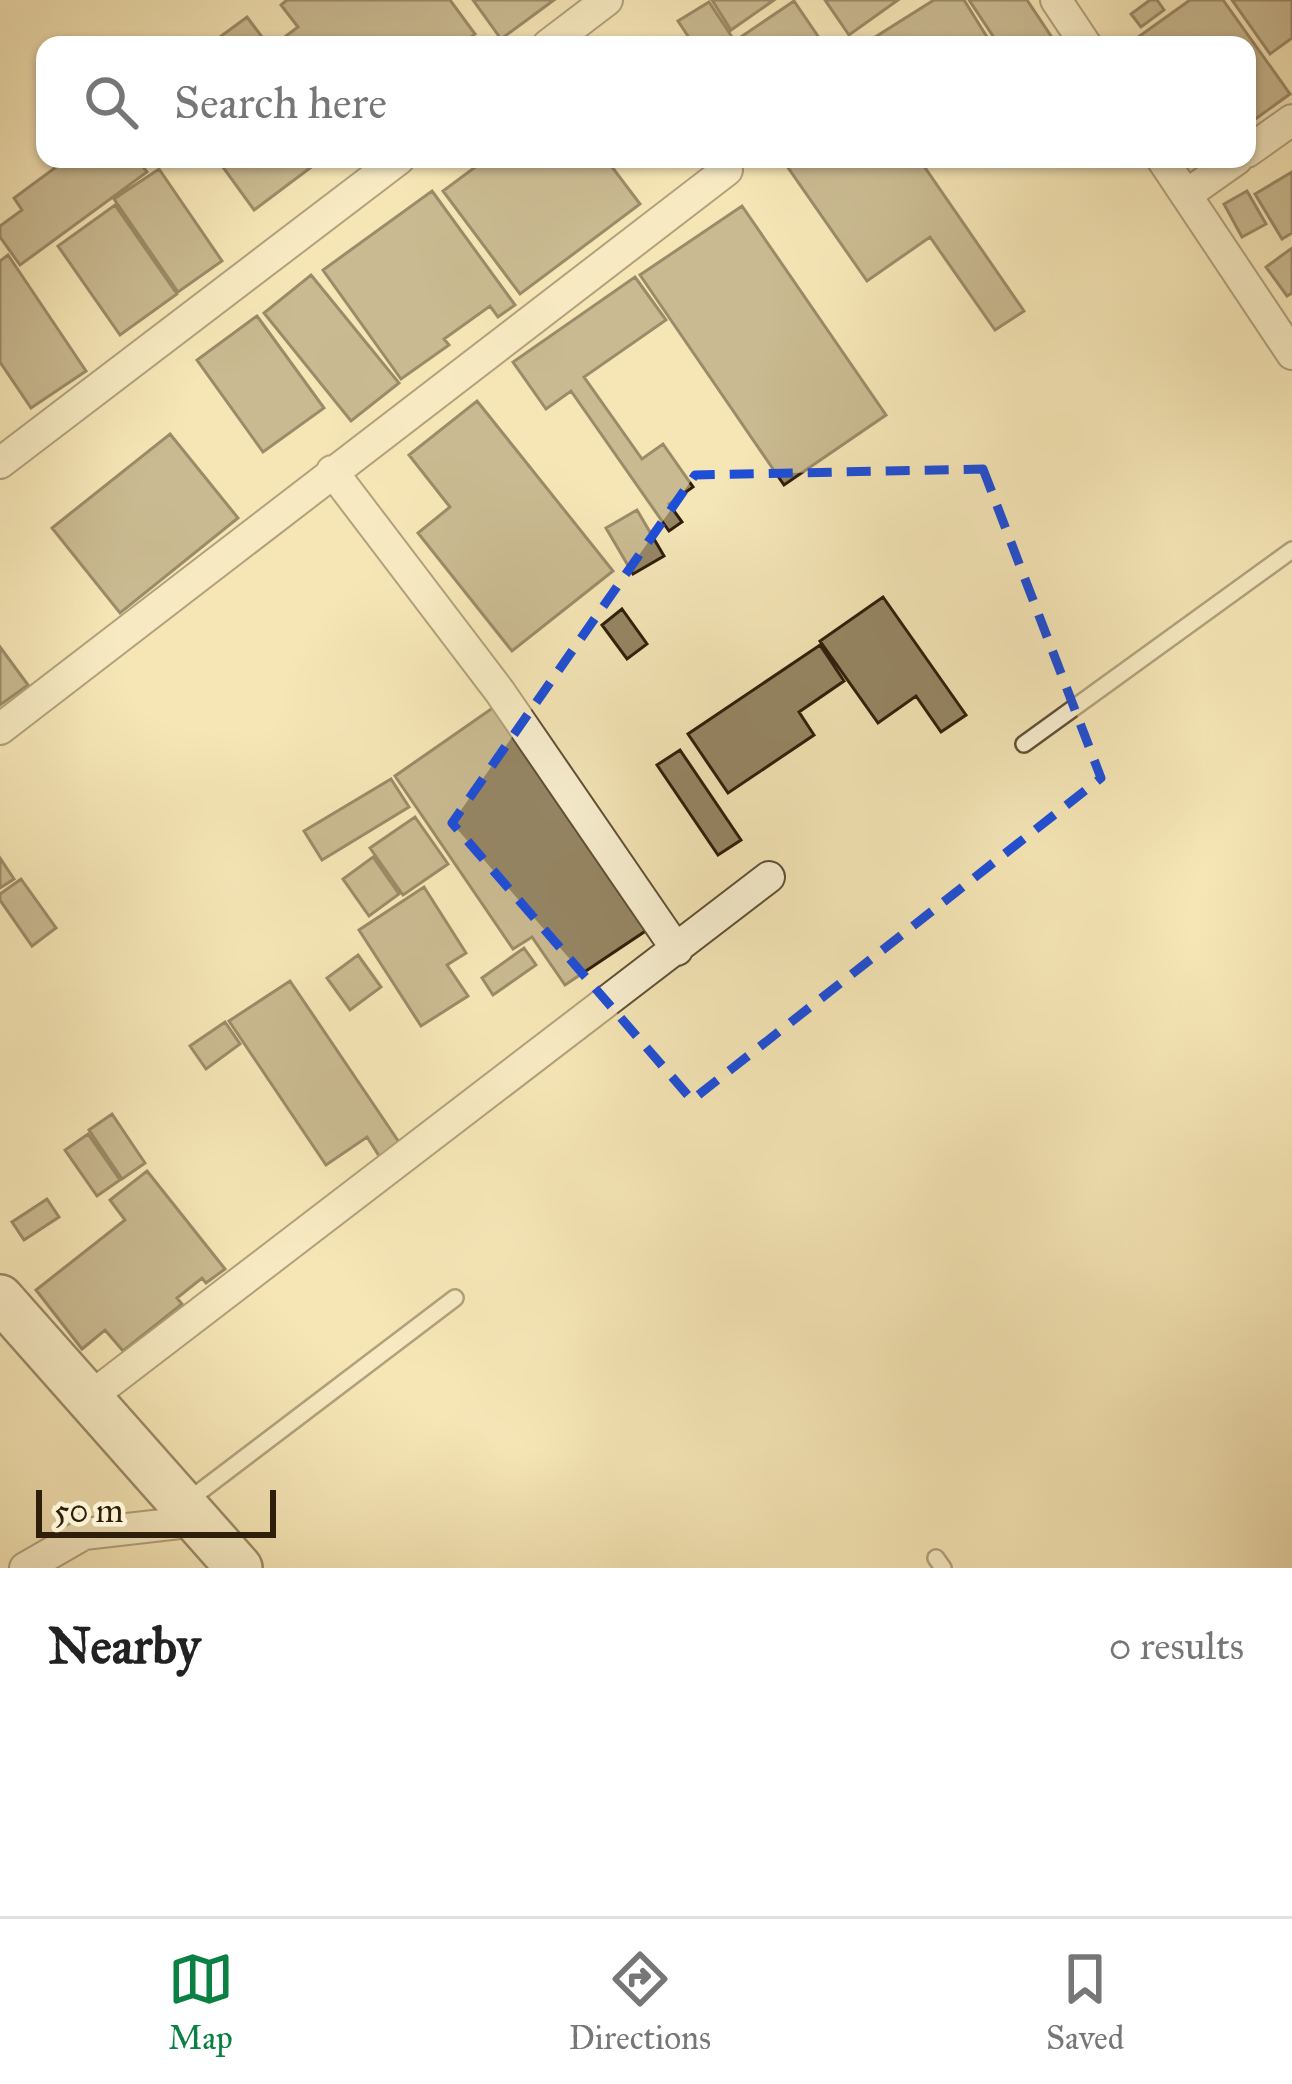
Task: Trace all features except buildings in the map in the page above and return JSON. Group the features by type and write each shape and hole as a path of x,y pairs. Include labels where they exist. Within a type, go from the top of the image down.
{"main road":[{"path":"0,1298 239,1568"}],"street":[{"path":"560,36 607,0"},
{"path":"1056,0 1080,36"},
{"path":"1256,146 1292,120"},
{"path":"0,464 387,168"},
{"path":"1168,168 1292,354"},
{"path":"1186,195 1224,168"},
{"path":"0,729 727,170"},
{"path":"332,471 500,692 677,950"},
{"path":"88,1398 769,877"},
{"path":"25,1568 84,1534 190,1513"}],"lane":[{"path":"1024,744 1292,550"},
{"path":"190,1513 455,1298"}],"highlighted area":[{"path":"983,469 1101,778 692,1100 452,823 695,475"}]}
